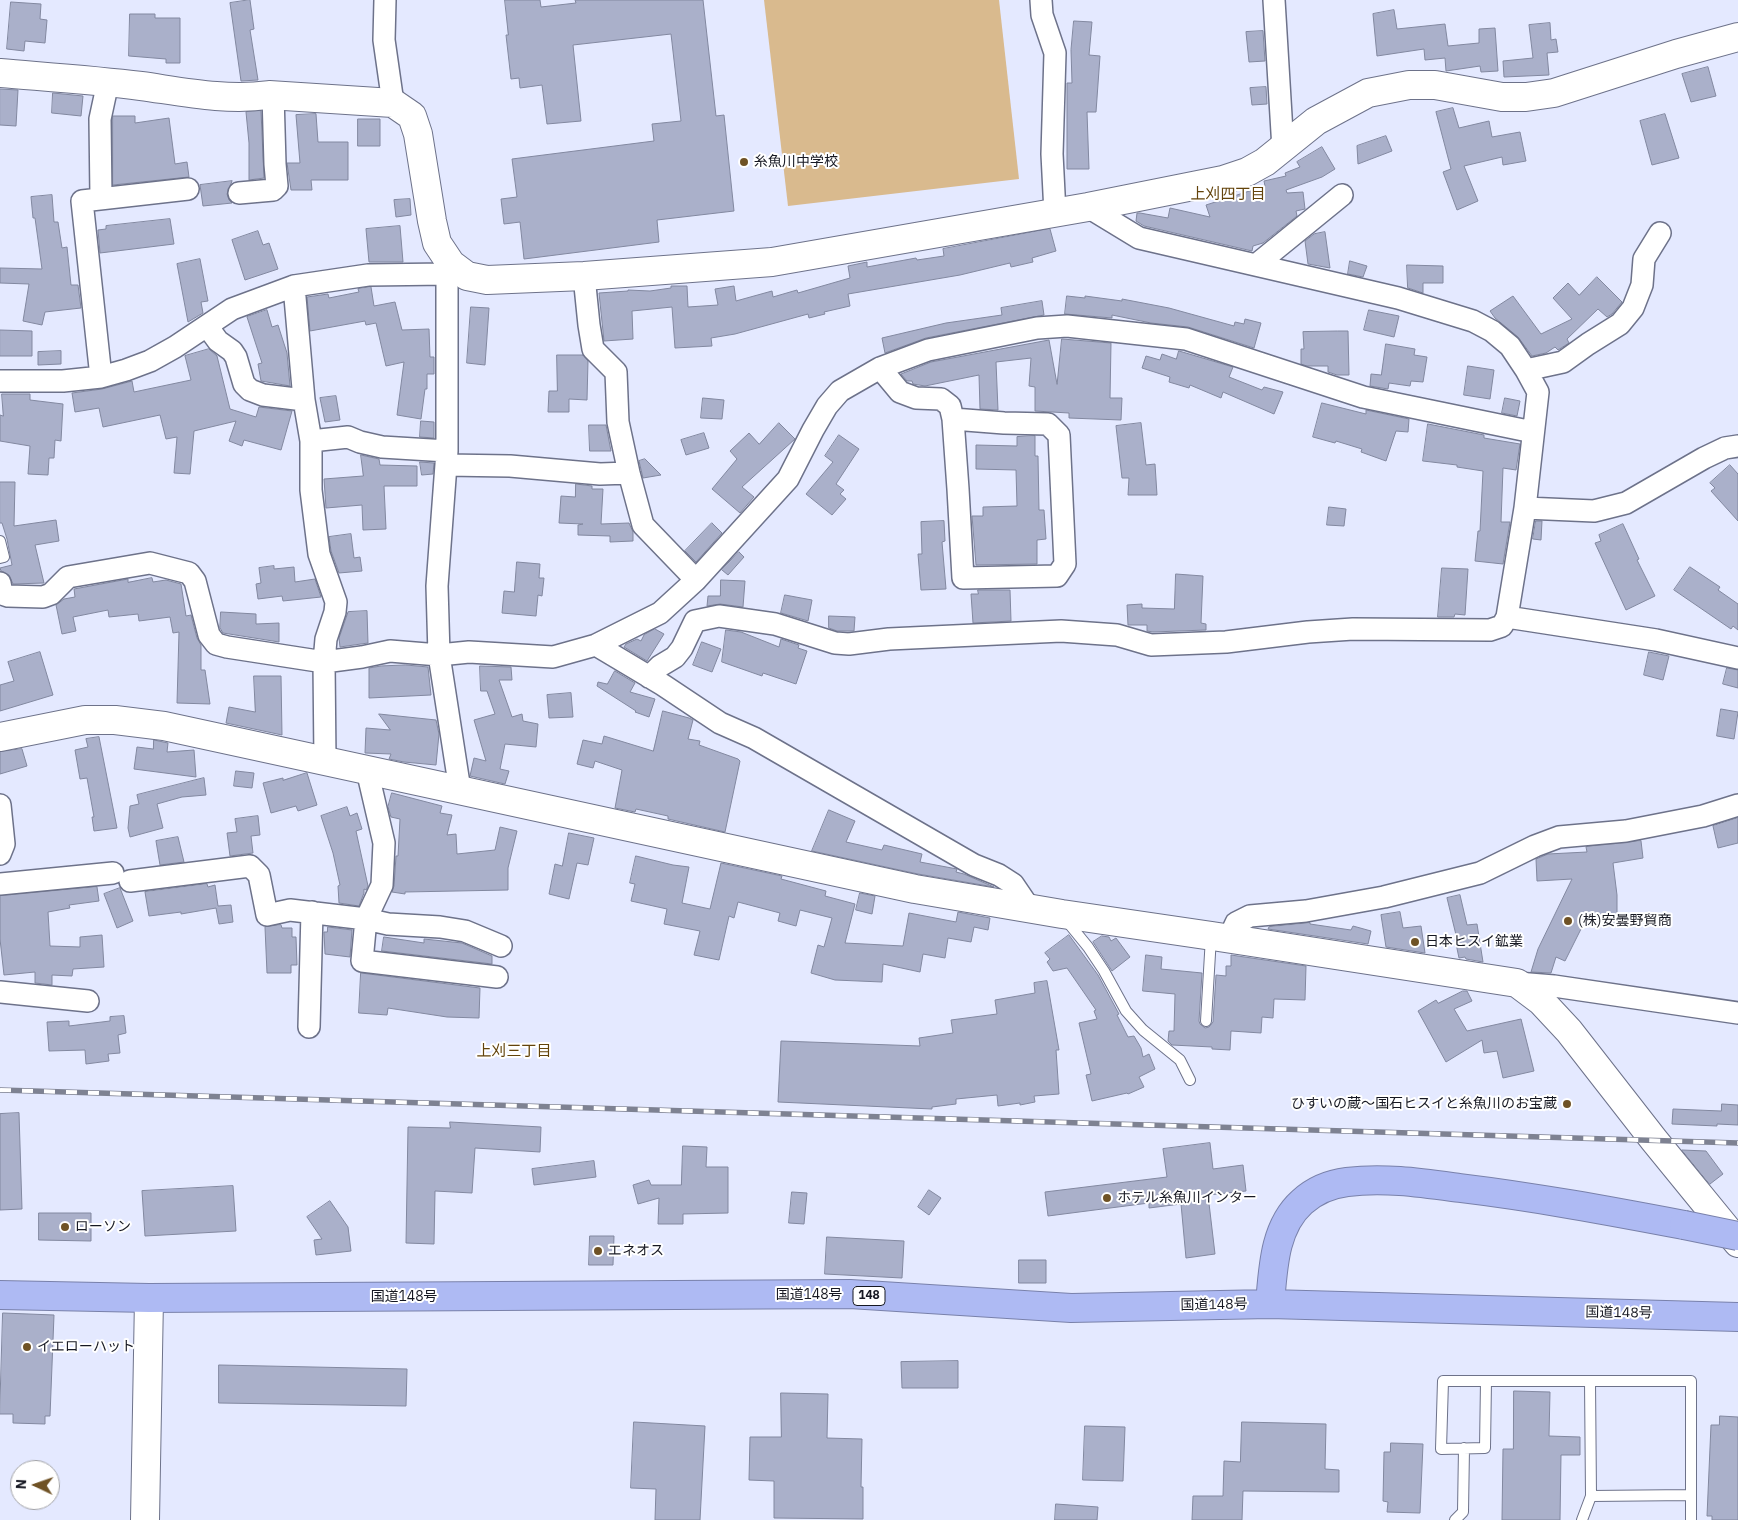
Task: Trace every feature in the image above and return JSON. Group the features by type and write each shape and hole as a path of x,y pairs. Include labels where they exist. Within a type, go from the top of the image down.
{"highway":[{"path":"1270,1304 1277,1247 1283,1229 1291,1215 1301,1202 1315,1192 1346,1182 1392,1181 1490,1191 1560,1202 1738,1236"},
{"name":"国道148号","path":"0,1295 149,1298 850,1294 1071,1308 1270,1304 1738,1317"}],"street":[{"path":"385,0 384,40 393,103"},
{"path":"1041,0 1042,15 1055,53 1052,154 1055,213"},
{"path":"1274,0 1283,149"},
{"path":"0,381 63,382 101,377 126,370 150,361 175,348 232,309 294,286 368,275 449,269 467,276 487,280 584,276 772,262 1088,208 1223,180 1247,172 1283,149 1316,121 1368,92 1409,85 1435,84 1502,97 1526,97 1554,93 1676,54 1738,37"},
{"path":"0,73 108,82 221,98 273,96 393,103 412,116 418,134 437,243 449,269 447,458 437,586 440,655 460,790"},
{"path":"102,198 100,119 108,82"},
{"path":"239,193 273,190 277,186 273,96"},
{"path":"101,377 82,201 188,189"},
{"path":"1256,265 1342,195"},
{"path":"660,613 695,621 719,616 775,624 835,643 850,644 890,639 1061,631 1117,635 1151,645 1226,642 1308,632 1353,629 1490,630 1502,626 1507,617 1525,508 1538,392 1510,346 1492,331 1473,321 1398,298 1138,238 1088,208"},
{"path":"1526,370 1563,362 1620,324 1633,308 1642,285 1644,259 1660,233"},
{"path":"584,276 593,348 616,372 618,422 643,525 696,580"},
{"path":"294,286 304,400 311,441 311,490 320,554 336,602 335,612 326,639 324,662 325,761"},
{"path":"207,326 218,340 232,351 236,357 244,384 250,390 263,395 304,400"},
{"path":"0,583 2,594 8,596 43,597 51,594 68,577 150,563 189,573 195,581 208,634 216,644 227,647 324,662 390,651 440,655 469,652 553,657 596,646 660,613 696,580 788,479 827,406 840,391 880,368 928,350 1037,328 1067,326 1186,338 1362,397 1533,432"},
{"path":"880,368 900,392 916,398 941,399 950,406 953,419 963,578 1057,576 1065,564 1059,435 1048,424 1004,424 953,419"},
{"path":"311,441 348,438 382,447 510,466 600,474 629,473"},
{"path":"1525,508 1594,512 1626,503 1704,458 1725,448 1738,446"},
{"path":"1507,617 1656,640 1738,658"},
{"path":"650,677 660,666 675,657 682,648 695,621"},
{"path":"596,646 650,677 720,723 754,738 974,865 999,875 1013,884 1030,909"},
{"path":"0,737 85,720 115,720 164,726 915,889 1030,909 1518,984 1554,986 1738,1012"},
{"path":"367,770 384,843 382,885 366,919 362,962 497,976"},
{"path":"0,804 4,844 0,854"},
{"path":"1220,937 1236,923 1250,916 1306,911 1384,897 1480,872 1559,836 1626,831 1703,816 1738,805"},
{"path":"0,884 122,877 250,866 260,875 267,915 290,910 366,919 388,924 465,931 501,946"},
{"path":"309,1027 312,912"},
{"path":"1518,984 1541,1000 1569,1031 1738,1244"},
{"path":"0,991 88,1001"},
{"path":"145,1520 149,1298"}],"lane":[{"path":"0,541 4,557 0,558"},
{"path":"1062,914 1088,947 1126,1011 1143,1030 1180,1060 1190,1080"},
{"path":"1206,1020 1220,937"},
{"path":"1486,1381 1485,1448 1441,1448 1443,1381 1486,1381 1691,1381 1691,1520"},
{"path":"1582,1520 1591,1496 1590,1381"},
{"path":"1456,1520 1463,1512 1464,1448"},
{"path":"1591,1496 1691,1495"}],"shaded area":[{"path":"764,0 999,0 1019,179 788,206"}],"building":[{"path":"250,0 254,29 250,30 258,80 241,81 230,3"},
{"path":"505,0 540,0 541,7 576,3 575,0 703,0 716,116 724,115 734,211 657,220 659,242 524,259 520,222 504,224 501,199 517,197 512,159 654,141 652,124 681,121 671,34 573,45 581,121 547,124 542,85 520,88 519,78 511,79 506,35 508,35"},
{"path":"11,2 41,4 40,19 47,20 45,43 25,41 24,51 7,49"},
{"path":"1394,10 1397,29 1445,24 1448,46 1479,43 1479,29 1495,28 1498,71 1481,72 1480,66 1446,71 1445,58 1425,60 1424,49 1377,56 1373,14"},
{"path":"130,14 155,14 155,18 180,18 180,63 166,63 166,59 129,56"},
{"path":"1074,21 1092,22 1089,55 1100,56 1096,112 1087,112 1089,169 1067,169 1067,83 1072,83 1071,50"},
{"path":"1550,23 1551,40 1556,39 1558,52 1547,53 1549,75 1504,77 1503,61 1533,58 1529,25"},
{"path":"1263,31 1265,61 1249,62 1246,32"},
{"path":"1708,67 1716,96 1691,102 1682,74"},
{"path":"1266,87 1267,104 1252,105 1250,88"},
{"path":"0,89 18,90 16,126 0,125"},
{"path":"53,93 83,96 81,116 52,113"},
{"path":"1453,108 1459,128 1489,121 1492,137 1520,132 1526,161 1503,165 1502,157 1464,166 1478,201 1457,210 1443,172 1451,169 1436,112"},
{"path":"261,111 264,178 249,180 249,143 246,112"},
{"path":"316,114 318,142 348,142 348,180 311,180 312,190 291,190 287,163 300,163 296,115"},
{"path":"1665,114 1679,158 1652,165 1640,121"},
{"path":"113,116 135,116 135,123 169,118 175,164 187,162 189,177 113,185"},
{"path":"358,119 380,119 380,146 358,146"},
{"path":"1386,136 1392,151 1358,164 1357,146"},
{"path":"1322,147 1335,169 1322,177 1286,190 1287,193 1303,192 1305,209 1296,211 1297,216 1263,243 1253,246 1252,251 1144,226 1136,221 1137,213 1168,218 1170,208 1210,217 1206,205 1265,186 1264,181 1286,176 1285,173 1300,167 1297,162"},
{"path":"232,181 227,194 232,203 203,206 200,185"},
{"path":"52,195 54,222 58,222 62,248 67,247 71,285 78,285 81,308 45,312 42,325 23,321 29,284 0,283 0,268 42,269 31,197"},
{"path":"410,199 411,215 396,217 394,200"},
{"path":"170,219 174,244 100,253 98,230 106,229 106,226"},
{"path":"400,226 403,262 369,262 366,229"},
{"path":"1050,229 1056,251 1032,258 1033,262 1011,267 1010,263 960,275 848,294 850,306 824,312 825,314 809,318 808,314 735,334 711,338 712,346 675,348 672,307 632,311 633,339 604,341 599,293 628,290 650,291 671,288 671,286 687,286 688,307 718,305 715,289 734,286 736,301 772,291 773,297 797,290 798,293 850,278 848,266 867,262 867,267 916,258 917,260 944,256 943,249"},
{"path":"258,231 263,245 269,243 278,269 245,280 232,240"},
{"path":"1325,232 1330,268 1308,264 1305,241 1314,234"},
{"path":"200,259 208,301 201,302 203,313 188,322 177,264"},
{"path":"1350,261 1367,266 1363,277 1348,274"},
{"path":"1407,265 1443,266 1443,283 1423,283 1423,293 1408,288"},
{"path":"1597,277 1622,302 1607,317 1598,309 1567,339 1569,343 1558,350 1555,347 1546,353 1532,356 1518,337 1495,318 1490,311 1513,296 1541,334 1572,319 1553,298 1568,283 1579,295"},
{"path":"371,287 374,306 395,302 402,330 429,329 430,357 434,357 434,374 427,374 427,389 425,389 421,419 397,415 404,362 386,366 376,323 366,325 365,321 310,331 307,297 328,294 329,298 359,292 358,289"},
{"path":"1067,296 1085,298 1085,296 1122,301 1122,299 1169,308 1234,326 1235,322 1244,324 1245,319 1261,323 1254,348 1188,327 1151,323 1112,315 1112,318 1065,314"},
{"path":"1042,301 1044,315 926,338 885,353 882,338 946,323 1002,315 1001,308"},
{"path":"471,307 489,308 485,365 467,363"},
{"path":"267,310 272,327 278,325 287,353 290,386 261,381 258,364 262,363 247,317"},
{"path":"1369,310 1399,316 1394,337 1364,330"},
{"path":"0,330 32,331 32,356 0,356"},
{"path":"1348,331 1349,375 1337,375 1328,372 1328,366 1307,366 1301,364 1301,349 1304,349 1303,332"},
{"path":"1062,339 1111,343 1110,398 1122,398 1121,420 1069,418 1069,413 1035,411 1035,387 1029,386 1031,358 996,362 998,410 980,409 979,375 925,386 907,381 901,374 931,362 1049,340 1057,384"},
{"path":"1386,344 1415,349 1414,355 1427,357 1423,382 1411,381 1410,386 1389,383 1388,389 1370,386 1371,374 1381,375"},
{"path":"209,349 217,356 230,409 256,417 259,407 292,411 281,450 244,440 242,446 229,441 236,421 194,431 190,474 174,473 177,437 166,439 160,415 103,427 99,408 75,412 72,393 102,389 132,381 134,392 191,380 185,356"},
{"path":"61,351 61,364 38,365 38,352"},
{"path":"1179,351 1233,367 1229,377 1262,390 1264,387 1283,392 1274,414 1223,392 1221,398 1190,385 1189,388 1169,382 1170,377 1142,368 1146,356 1160,360 1162,354 1176,359"},
{"path":"557,355 583,355 588,361 587,400 569,399 569,412 548,412 549,391 557,391"},
{"path":"1468,366 1494,370 1490,399 1464,395"},
{"path":"2,394 30,394 30,400 63,404 61,441 55,440 54,458 49,458 48,475 28,474 30,446 0,441 0,415 3,416"},
{"path":"336,396 340,420 325,422 320,398"},
{"path":"703,398 724,400 722,419 701,418"},
{"path":"1505,398 1520,401 1517,416 1502,413"},
{"path":"1322,403 1366,414 1366,410 1409,419 1408,432 1396,431 1386,461 1361,452 1362,449 1336,441 1335,443 1313,437"},
{"path":"421,421 434,422 434,438 420,437"},
{"path":"779,423 795,439 742,487 754,497 740,513 712,489 737,459 730,451 749,433 759,444"},
{"path":"1141,423 1146,465 1155,464 1157,495 1128,495 1129,478 1122,478 1116,426"},
{"path":"1428,424 1484,435 1484,438 1520,444 1516,470 1503,468 1501,522 1510,522 1503,564 1475,561 1478,531 1480,531 1483,471 1457,467 1457,465 1423,461"},
{"path":"589,425 606,425 611,451 590,451"},
{"path":"704,433 709,448 686,455 681,440"},
{"path":"839,435 859,449 836,484 844,490 840,494 846,499 832,515 806,494 833,462 825,456"},
{"path":"1035,436 1035,456 1038,456 1039,510 1044,510 1046,539 1037,540 1037,564 976,565 972,516 983,516 983,507 1017,506 1016,470 976,469 976,445 1017,446 1017,437"},
{"path":"361,455 379,459 380,465 417,466 417,486 384,486 386,529 363,530 362,505 326,508 324,479 363,476"},
{"path":"645,459 661,475 643,478 639,461"},
{"path":"420,462 434,463 433,474 422,475"},
{"path":"1730,465 1738,474 1738,521 1711,491 1715,488 1710,483"},
{"path":"0,482 15,482 14,526 56,520 59,541 35,545 44,583 13,584 9,575 1,571 0,568 12,565 7,539 2,523 0,523"},
{"path":"576,484 592,486 592,489 603,489 601,524 629,523 633,532 633,541 610,542 610,536 578,535 578,525 583,524 559,523 561,496 575,497"},
{"path":"1329,507 1346,509 1344,526 1327,525"},
{"path":"944,521 945,541 942,542 946,589 921,590 918,554 922,554 921,522"},
{"path":"1536,521 1542,521 1541,540 1533,539"},
{"path":"712,523 722,533 696,562 685,551"},
{"path":"1623,524 1639,559 1637,560 1655,596 1626,610 1595,543 1601,541 1599,535"},
{"path":"351,534 354,558 360,557 362,571 339,573 331,551 329,537"},
{"path":"739,552 744,557 728,575 722,570"},
{"path":"517,562 540,564 539,578 544,578 542,596 538,595 536,616 502,613 504,591 514,592"},
{"path":"274,566 274,569 294,567 295,582 315,579 321,597 283,601 282,596 258,599 256,584 261,583 259,568"},
{"path":"1690,567 1720,587 1718,590 1738,604 1738,630 1733,626 1731,629 1674,590"},
{"path":"1442,568 1468,569 1465,615 1455,614 1454,617 1438,617"},
{"path":"1176,574 1203,576 1201,623 1206,624 1206,630 1153,632 1147,631 1147,625 1128,625 1127,605 1142,604 1142,608 1174,609"},
{"path":"152,578 153,582 166,580 181,584 186,616 191,615 197,638 201,645 201,670 205,670 210,704 177,703 179,632 173,633 170,617 139,621 138,614 109,617 108,610 73,617 76,631 62,634 56,605 64,599 75,597 74,589 128,579 128,582"},
{"path":"721,580 745,581 743,607 720,604 707,606 708,596 720,596"},
{"path":"978,590 1010,590 1011,621 973,623 971,594 978,594"},
{"path":"785,595 812,600 808,621 781,613"},
{"path":"367,611 368,643 340,647 339,638 348,612"},
{"path":"221,612 256,614 256,624 279,623 279,642 223,633 220,628"},
{"path":"829,616 855,617 854,631 837,631 829,628"},
{"path":"655,629 664,634 647,661 624,647 626,644 637,639 641,641 644,635"},
{"path":"726,630 741,632 779,647 781,639 799,645 798,648 807,651 796,684 763,673 762,676 722,662"},
{"path":"702,642 721,649 712,672 693,665"},
{"path":"40,652 53,695 0,711 0,685 14,681 8,662"},
{"path":"1649,652 1669,656 1663,680 1644,675"},
{"path":"406,665 428,667 431,695 369,698 369,668"},
{"path":"480,666 511,667 512,680 499,680 512,717 522,714 523,721 538,724 536,747 505,744 500,769 509,771 505,784 470,776 474,758 486,761 474,720 495,714 487,691 481,691"},
{"path":"1727,668 1738,670 1738,688 1723,684"},
{"path":"615,671 635,683 630,692 655,699 649,717 635,712 597,686 598,682 607,684"},
{"path":"254,676 281,676 282,735 226,723 229,707 255,712"},
{"path":"571,693 573,717 549,718 547,695"},
{"path":"1721,709 1738,712 1734,739 1717,736"},
{"path":"663,711 693,720 688,739 700,741 699,745 740,761 725,832 668,819 668,816 636,809 635,812 615,808 622,770 595,761 593,768 577,764 583,740 602,744 604,736 653,751"},
{"path":"379,714 436,720 439,734 436,765 389,759 391,754 365,753 366,728 390,730"},
{"path":"99,737 117,828 94,831 92,817 94,817 87,778 80,779 75,750 88,747 86,739"},
{"path":"154,740 168,743 167,752 194,750 196,777 134,769 137,747 153,749"},
{"path":"22,749 27,766 0,774 0,752"},
{"path":"236,771 254,773 252,788 234,786"},
{"path":"307,773 317,805 298,811 296,806 271,813 263,783 283,778 283,780"},
{"path":"204,778 206,795 182,797 157,804 163,828 130,837 128,828 130,806 139,804 137,795"},
{"path":"392,793 442,806 440,813 452,815 447,835 456,834 457,854 495,850 500,827 517,831 508,868 508,890 405,892 405,894 392,892 396,856 398,856 400,819 391,817 388,807"},
{"path":"347,807 350,816 357,813 362,829 356,831 368,886 366,890 364,889 359,906 339,903 338,886 340,885 333,853 321,816"},
{"path":"829,810 855,821 846,842 882,850 884,845 922,854 920,862 957,869 956,872 994,887 918,874 812,851"},
{"path":"258,816 260,835 251,836 253,853 230,856 227,833 237,832 235,819"},
{"path":"1738,818 1738,843 1718,848 1713,826"},
{"path":"569,833 594,838 588,865 577,863 569,899 549,894 555,864 562,866"},
{"path":"178,837 184,862 160,865 156,841"},
{"path":"1641,841 1643,858 1613,863 1617,895 1617,926 1583,925 1565,961 1556,957 1551,973 1531,972 1538,949 1572,879 1537,881 1536,859 1548,854 1587,852 1586,847"},
{"path":"636,856 689,867 682,903 710,909 721,863 782,876 781,879 826,891 825,896 855,904 845,943 903,946 909,913 956,922 958,912 990,918 988,930 974,927 971,942 948,938 945,958 923,954 920,972 883,964 882,982 835,980 811,973 818,945 824,947 832,918 800,910 796,926 778,921 780,913 738,902 734,918 729,916 719,960 694,955 700,931 664,924 667,909 631,901 635,884 630,883"},
{"path":"207,884 208,887 215,885 218,906 231,905 233,922 219,924 216,908 181,914 181,912 149,916 145,892"},
{"path":"97,887 99,901 69,905 70,908 48,912 50,946 80,947 80,937 102,935 104,967 73,969 72,976 52,975 52,985 35,983 35,972 4,975 0,939 0,896"},
{"path":"120,888 133,921 117,928 104,894"},
{"path":"860,893 875,896 872,914 856,910"},
{"path":"1460,895 1467,925 1477,924 1483,962 1466,959 1465,957 1459,958 1455,939 1457,939 1447,898"},
{"path":"1400,912 1403,928 1421,926 1425,953 1386,947 1381,915"},
{"path":"1310,923 1351,930 1353,926 1371,931 1368,944 1268,929 1269,927"},
{"path":"281,925 282,928 292,928 292,937 296,937 297,965 291,965 291,973 267,973 265,927"},
{"path":"328,927 352,930 350,957 325,954 324,932 327,932"},
{"path":"1069,935 1098,975 1119,1014 1117,1015 1128,1037 1134,1036 1141,1048 1143,1057 1149,1054 1155,1069 1139,1077 1144,1087 1128,1094 1092,1101 1086,1075 1091,1074 1079,1023 1097,1019 1094,1011 1096,1010 1067,968 1053,971 1047,962 1050,959 1045,953"},
{"path":"1102,936 1109,937 1111,941 1116,938 1130,957 1112,971 1093,942"},
{"path":"384,937 424,943 424,939 462,943 492,956 492,964 382,951"},
{"path":"1146,955 1162,957 1161,969 1202,973 1199,1021 1205,1028 1209,1027 1213,1022 1216,975 1226,976 1226,966 1231,966 1231,955 1306,966 1305,1000 1274,999 1273,1018 1262,1017 1261,1033 1231,1031 1230,1050 1172,1045 1168,1041 1169,1031 1174,1031 1175,994 1143,991"},
{"path":"361,973 480,988 479,1018 447,1017 388,1008 387,1015 359,1013"},
{"path":"1047,981 1059,1050 1056,1050 1059,1094 1034,1096 1035,1102 1020,1105 1020,1103 998,1106 997,1095 956,1099 956,1104 932,1107 932,1109 778,1102 781,1041 920,1046 919,1038 953,1033 951,1020 997,1014 995,1000 1035,993 1034,983"},
{"path":"1463,991 1467,991 1472,1001 1454,1009 1467,1031 1521,1019 1534,1071 1503,1078 1497,1051 1484,1053 1482,1040 1446,1062 1418,1011 1436,1000 1438,1003"},
{"path":"124,1016 126,1033 118,1035 120,1053 108,1054 109,1061 86,1064 85,1050 49,1051 47,1022 69,1021 69,1026 110,1021 110,1017"},
{"path":"1722,1104 1738,1105 1738,1125 1672,1124 1673,1109 1721,1111"},
{"path":"19,1113 22,1209 0,1210 0,1114"},
{"path":"450,1122 541,1127 540,1152 475,1148 472,1193 435,1191 434,1244 406,1243 408,1127 450,1128"},
{"path":"1210,1143 1213,1169 1243,1165 1246,1191 1208,1195 1215,1254 1186,1258 1181,1204 1149,1208 1149,1203 1048,1216 1045,1192 1167,1177 1163,1149"},
{"path":"683,1146 707,1147 706,1167 728,1167 728,1213 683,1214 683,1224 658,1224 659,1198 638,1204 633,1185 649,1180 651,1185 681,1185"},
{"path":"1682,1150 1706,1151 1723,1174 1710,1184"},
{"path":"594,1161 596,1177 534,1185 532,1169"},
{"path":"233,1186 236,1231 145,1236 142,1191"},
{"path":"929,1190 941,1198 929,1215 918,1207"},
{"path":"792,1192 807,1193 804,1224 789,1223"},
{"path":"330,1201 348,1227 351,1251 316,1255 314,1240 322,1239 307,1217"},
{"name":"ローソン","path":"39,1213 91,1213 91,1241 39,1240"},
{"path":"590,1236 614,1236 613,1265 589,1265"},
{"path":"827,1237 904,1241 902,1278 825,1274"},
{"path":"1019,1260 1046,1260 1046,1283 1019,1283"},
{"name":"イエローハット","path":"3,1313 54,1315 50,1416 45,1416 45,1424 13,1423 13,1414 0,1414"},
{"path":"958,1361 958,1388 902,1388 901,1362"},
{"path":"219,1365 407,1369 406,1406 219,1403"},
{"path":"1514,1391 1550,1392 1549,1436 1580,1437 1580,1455 1561,1455 1560,1520 1502,1520 1503,1449 1513,1449"},
{"path":"781,1393 828,1394 827,1438 862,1439 861,1487 863,1487 863,1519 774,1518 774,1481 749,1480 750,1437 781,1437"},
{"path":"1720,1416 1738,1417 1738,1520 1712,1520 1712,1516 1707,1516 1711,1425 1719,1425"},
{"path":"634,1422 705,1426 700,1520 655,1520 656,1489 631,1488"},
{"path":"1242,1422 1326,1424 1325,1469 1339,1470 1339,1492 1243,1491 1242,1520 1192,1520 1193,1496 1223,1496 1224,1461 1240,1462"},
{"path":"1085,1426 1125,1427 1123,1481 1083,1480"},
{"path":"1391,1443 1423,1444 1420,1513 1387,1512 1388,1502 1383,1501 1384,1452 1390,1452"},
{"path":"1056,1504 1098,1507 1097,1520 1055,1520"}],"railway":[{"path":"0,1090 1738,1143"}],"place":[{"name":"糸魚川中学校","path":"744,162"},
{"name":"(株)安曇野貿商","path":"1568,921"},
{"name":"日本ヒスイ鉱業","path":"1415,942"},
{"name":"ひすいの蔵～国石ヒスイと糸魚川のお宝蔵","path":"1567,1104"},
{"name":"ホテル糸魚川インター","path":"1107,1198"},
{"name":"ローソン","path":"65,1227"},
{"name":"エネオス","path":"598,1251"},
{"name":"イエローハット","path":"27,1347"}],"district":[{"name":"上刈四丁目","path":"1228,195"},
{"name":"上刈三丁目","path":"514,1052"}]}
